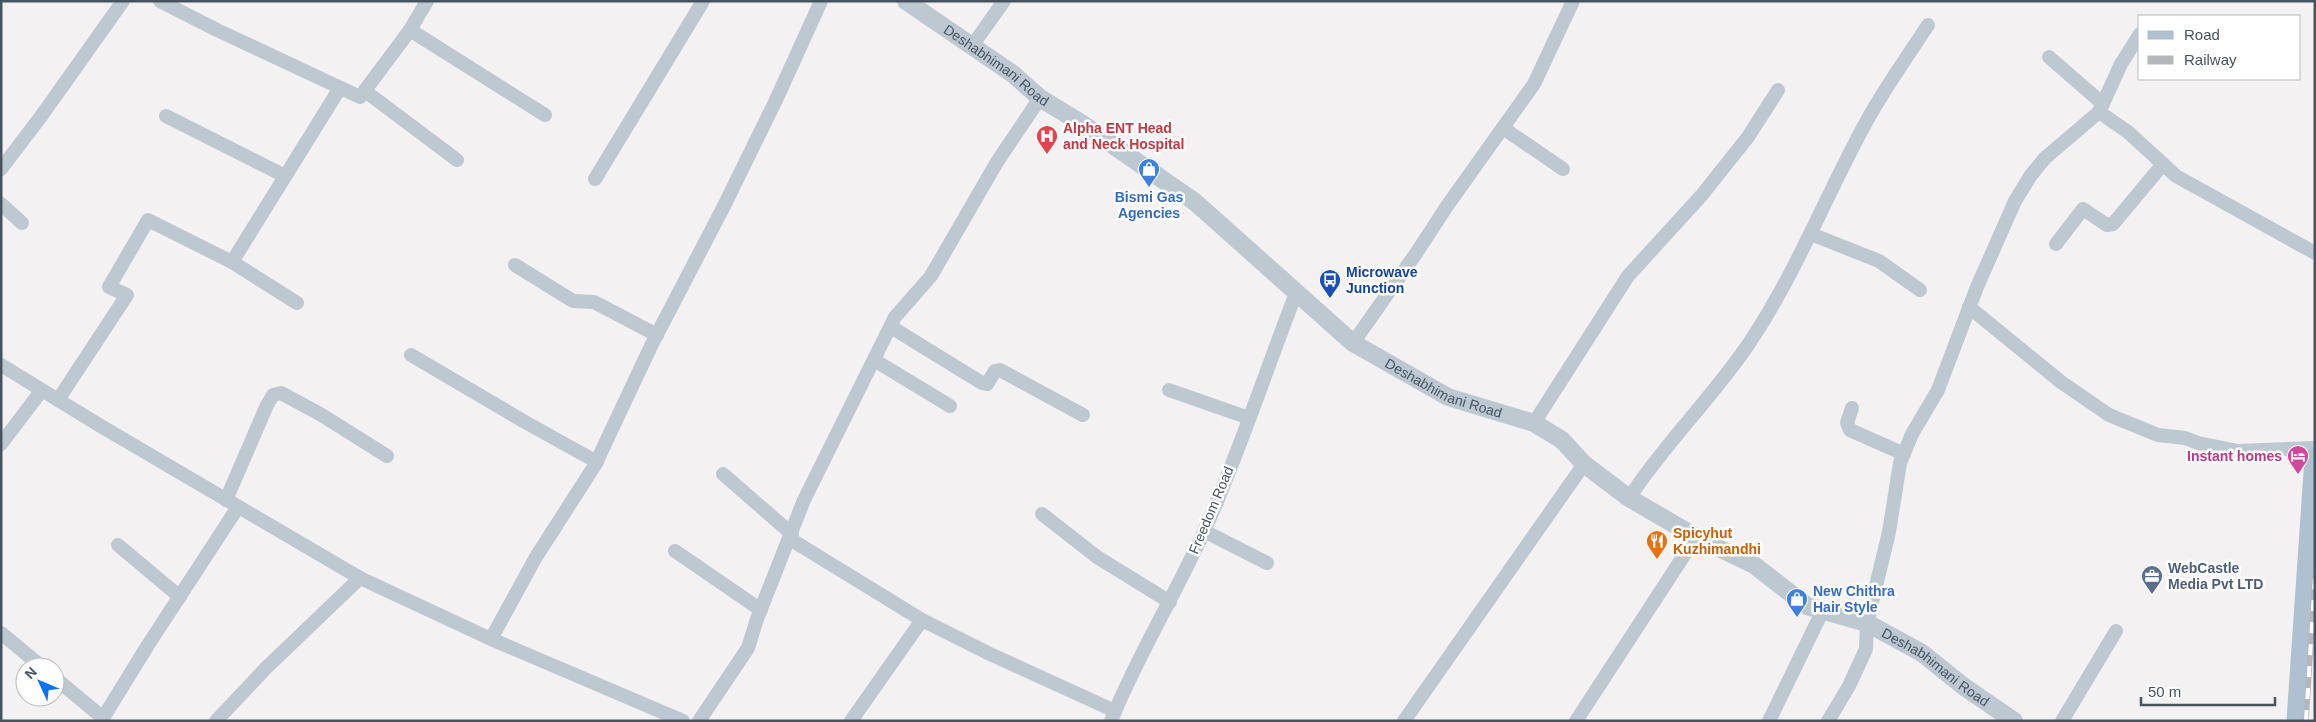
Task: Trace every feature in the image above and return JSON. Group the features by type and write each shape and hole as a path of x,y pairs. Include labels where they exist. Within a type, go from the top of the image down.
{"main road":[{"path":"2297,721 2315,458"}],"street":[{"path":"1,169 123,1"},
{"path":"160,1 360,97 410,30 427,1"},
{"path":"595,179 703,1"},
{"path":"491,639 536,557 597,462 657,335 724,206 821,1"},
{"name":"Deshabhimani Road","path":"906,1 1013,74 1040,98 1081,123 1195,202 1353,343 1448,397 1534,423 1562,440 1584,464 1629,498 1696,537 1754,565 1807,606 1867,623 1922,653 1963,686 2014,721"},
{"path":"972,46 1004,1"},
{"path":"1353,343 1534,84 1572,1"},
{"path":"1629,498 1648,470 1750,343 1781,291 1811,234 1857,138 1928,25"},
{"path":"410,30 545,115"},
{"path":"1828,721 1849,686 1866,649 1867,623 1890,532 1900,463 1912,434 1938,390 1969,307 2015,201 2031,175 2045,158 2101,108 2121,64 2138,37"},
{"path":"2049,57 2101,108 2176,176 2315,253"},
{"path":"232,262 340,88"},
{"path":"1534,423 1628,276 1701,196 1748,137 1778,90"},
{"path":"365,91 457,160"},
{"path":"699,721 748,648 804,500 895,317 931,276 997,162 1040,98"},
{"path":"166,116 285,176"},
{"path":"1503,128 1563,169"},
{"path":"2056,244 2083,209 2107,225 2113,224 2163,164"},
{"path":"1,204 22,223"},
{"path":"58,400 127,295 109,287 148,220 232,262 297,303"},
{"path":"1811,234 1879,261 1920,290"},
{"path":"515,265 573,301 594,302 657,335"},
{"name":"Freedom Road","path":"1113,716 1204,532 1296,293"},
{"path":"1969,307 2060,382 2109,416 2158,434 2238,450 2315,448"},
{"path":"891,327 982,384 988,384 995,371 1000,370 1083,415"},
{"path":"411,355 597,462"},
{"path":"874,360 950,406"},
{"path":"1,365 232,504 360,578 491,639 683,721"},
{"path":"1,444 42,390"},
{"path":"1169,390 1248,418"},
{"path":"65,687 104,720 180,597 232,504 267,405 273,396 280,393 320,414 387,456"},
{"path":"1852,408 1847,423 1850,430 1904,454"},
{"path":"1404,721 1584,464"},
{"path":"723,474 791,536 922,620 1113,716"},
{"path":"1042,514 1097,557 1170,602"},
{"path":"1204,532 1267,563"},
{"path":"1576,721 1696,537"},
{"path":"118,545 180,597"},
{"path":"676,552 761,610"},
{"path":"216,721 266,668 360,578"},
{"path":"1769,721 1823,610"},
{"path":"851,721 922,620"},
{"path":"2062,721 2116,631"},
{"path":"1,633 30,657"}],"railway":[{"path":"2306,721 2315,576"}],"place":[{"name":"Alpha ENT Head and Neck Hospital","path":"1047,155"},
{"name":"Bismi Gas Agencies","path":"1149,188"},
{"name":"Microwave Junction","path":"1330,299"},
{"name":"Instant homes","path":"2298,475"},
{"name":"Spicyhut Kuzhimandhi","path":"1657,560"},
{"name":"WebCastle Media Pvt LTD","path":"2152,595"},
{"name":"New Chithra Hair Style","path":"1797,618"}]}
